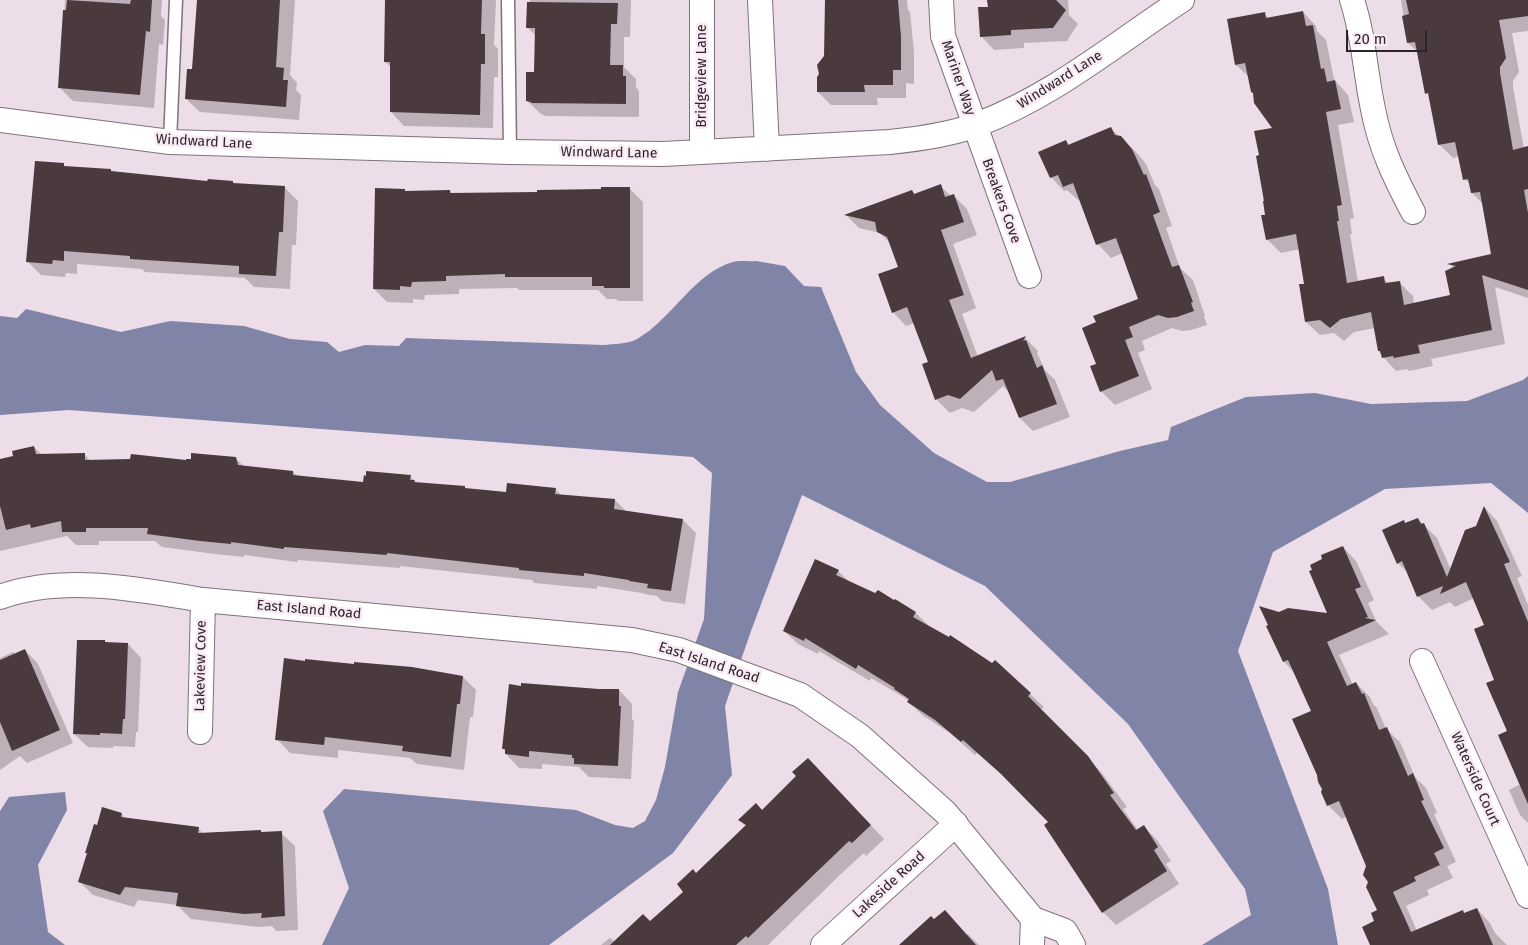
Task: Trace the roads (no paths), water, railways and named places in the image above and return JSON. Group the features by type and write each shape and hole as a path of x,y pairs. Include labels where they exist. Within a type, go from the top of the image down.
{"street":[{"name":"Bridgeview Lane","path":"702,0 702,152"},
{"path":"760,0 766,149"},
{"name":"Mariner Way","path":"941,0 943,36 974,126"},
{"name":"Windward Lane","path":"0,120 170,142 510,152 663,154 890,142 925,138 974,126 1010,112 1044,92 1182,0"},
{"path":"1352,0 1363,41 1372,108 1380,141 1391,170 1413,212"},
{"name":"Breakers Cove","path":"974,126 1029,276"},
{"name":"East Island Road","path":"0,598 14,592 60,585 132,588 203,600 632,640 679,650 800,695 860,736 946,813 1033,919 1064,931 1074,945"},
{"name":"Lakeview Cove","path":"200,732 203,600"},
{"name":"Waterside Court","path":"1422,661 1528,896"},
{"name":"Lakeside Road","path":"823,945 956,824"},
{"path":"1032,945 1033,919"}],"lane":[{"path":"170,142 176,0"},
{"path":"508,0 510,152"}],"water":[{"path":"736,261 756,261 785,266 804,286 821,287 856,372 880,405 934,453 987,482 1010,482 1120,451 1168,440 1171,427 1246,397 1315,393 1371,404 1467,401 1523,380 1528,376 1528,513 1491,483 1385,489 1273,552 1238,651 1328,889 1338,945 1202,945 1251,915 1245,889 1128,724 985,586 802,495 725,706 732,775 673,853 549,945 322,945 349,888 323,811 344,789 576,810 615,825 633,828 645,821 656,800 665,767 678,692 704,619 712,473 693,457 69,410 0,415 0,316 17,318 26,309 121,332 170,321 244,326 290,339 327,342 339,352 365,345 399,346 406,338 603,345 633,341 649,331 695,286 719,267"},
{"path":"65,792 67,810 38,865 48,932 65,945 0,945 0,811 9,797"}]}
